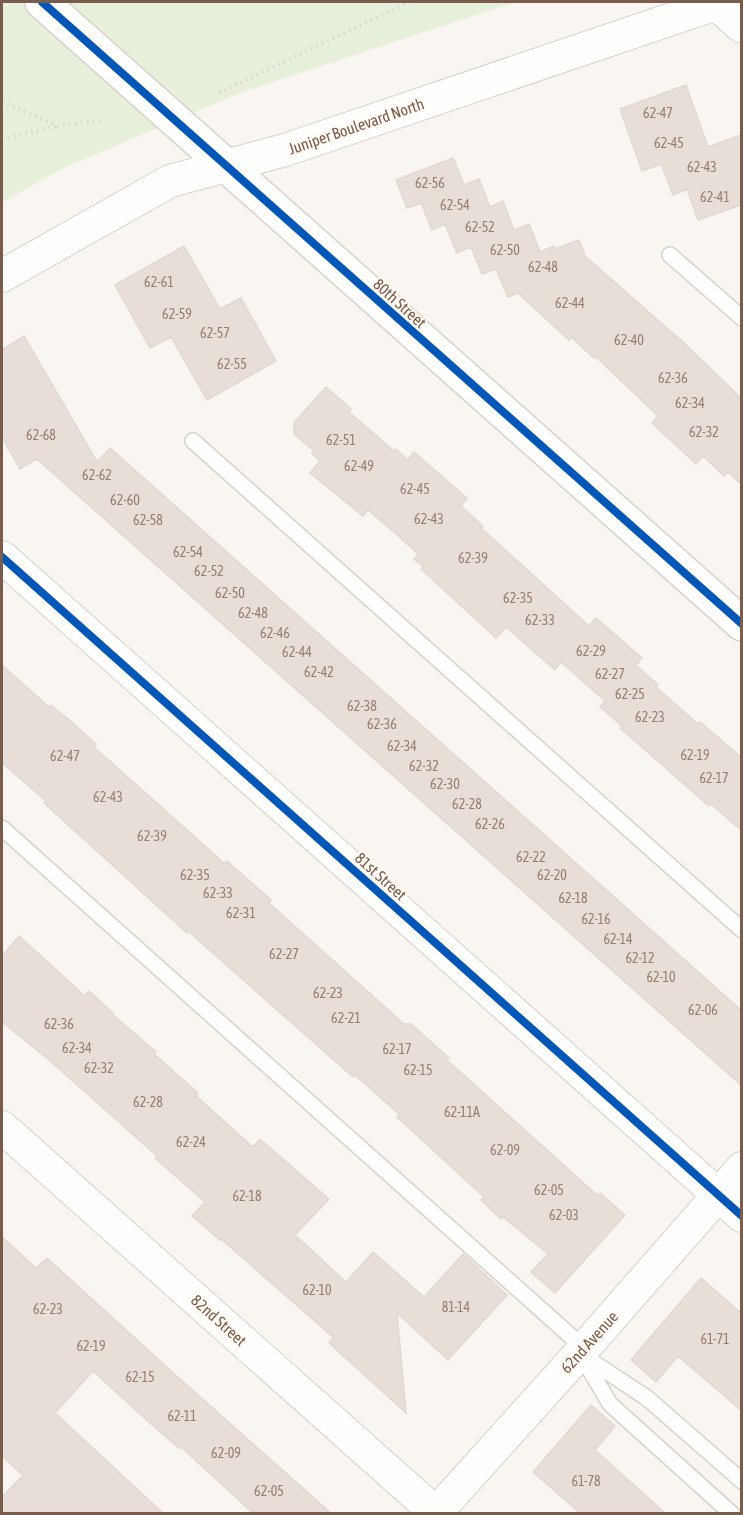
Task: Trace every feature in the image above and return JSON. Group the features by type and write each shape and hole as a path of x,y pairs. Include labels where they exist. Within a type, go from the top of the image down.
{"street":[{"name":"80th Street","path":"42,2 741,624"},
{"name":"Juniper Boulevard North","path":"2,276 170,181 285,150 719,3"},
{"path":"719,3 741,27"},
{"name":"81st Street","path":"2,557 741,1216"},
{"name":"82nd Street","path":"2,1127 436,1513"},
{"name":"62nd Avenue","path":"436,1513 582,1351 741,1168"}],"lane":[{"path":"670,255 741,318"},
{"path":"193,441 741,930"},
{"path":"2,828 582,1351 647,1398 741,1481"},
{"path":"582,1351 610,1404 732,1514"}],"path":[{"path":"219,93 409,2"},
{"path":"2,102 58,126"},
{"path":"2,139 58,126 105,120"}],"green space":[{"path":"2,2 516,2 242,92 59,170 2,203"}],"building":[{"path":"686,85 708,147 741,135 741,205 698,220 687,189 673,195 661,164 642,171 620,109"},
{"path":"453,158 464,185 479,179 490,207 503,201 514,230 529,224 540,252 579,240 585,256 684,343 741,398 741,484 728,472 724,476 703,456 696,464 652,423 658,416 595,356 594,358 571,337 569,340 518,293 508,297 496,269 482,274 471,247 457,253 445,224 432,230 421,203 407,208 396,180"},
{"path":"184,246 220,309 241,298 276,361 207,400 171,337 150,348 115,285"},
{"path":"24,336 97,462 110,448 741,1010 741,1085 37,459 20,469 2,437 2,350"},
{"path":"326,387 351,409 349,412 394,451 396,449 408,460 414,452 467,498 461,506 483,526 481,528 589,626 596,618 642,658 636,665 658,685 656,687 698,724 700,722 741,757 741,830 711,804 709,806 620,728 622,726 600,707 605,701 561,662 555,670 506,627 496,638 421,569 423,566 414,559 418,554 396,534 368,510 363,516 310,473 320,461 312,453 314,451 294,434 294,423"},
{"path":"2,665 49,707 51,705 74,724 96,744 94,747 224,863 227,861 271,900 269,903 404,1024 411,1024 449,1058 447,1060 597,1195 600,1193 625,1215 555,1293 531,1272 548,1254 503,1217 501,1219 481,1200 484,1197 397,1117 399,1114 355,1075 353,1077 188,931 187,933 2,763"},
{"path":"19,936 85,996 89,991 198,1093 196,1096 253,1147 260,1139 329,1199 295,1235 346,1282 373,1252 424,1297 463,1254 507,1295 448,1360 397,1313 406,1413 329,1343 333,1337 192,1216 205,1202 48,1059 2,1022 2,956"},
{"path":"2,1237 36,1268 47,1258 332,1514 254,1514 93,1371 55,1413 164,1514 2,1514 2,1497 23,1475 2,1456"},
{"path":"701,1278 741,1313 741,1410 678,1356 656,1382 631,1360"},
{"path":"591,1405 615,1426 595,1450 666,1514 581,1514 533,1472"}],"cycle path":[{"path":"42,2 742,624"},
{"path":"2,557 742,1216"}]}
